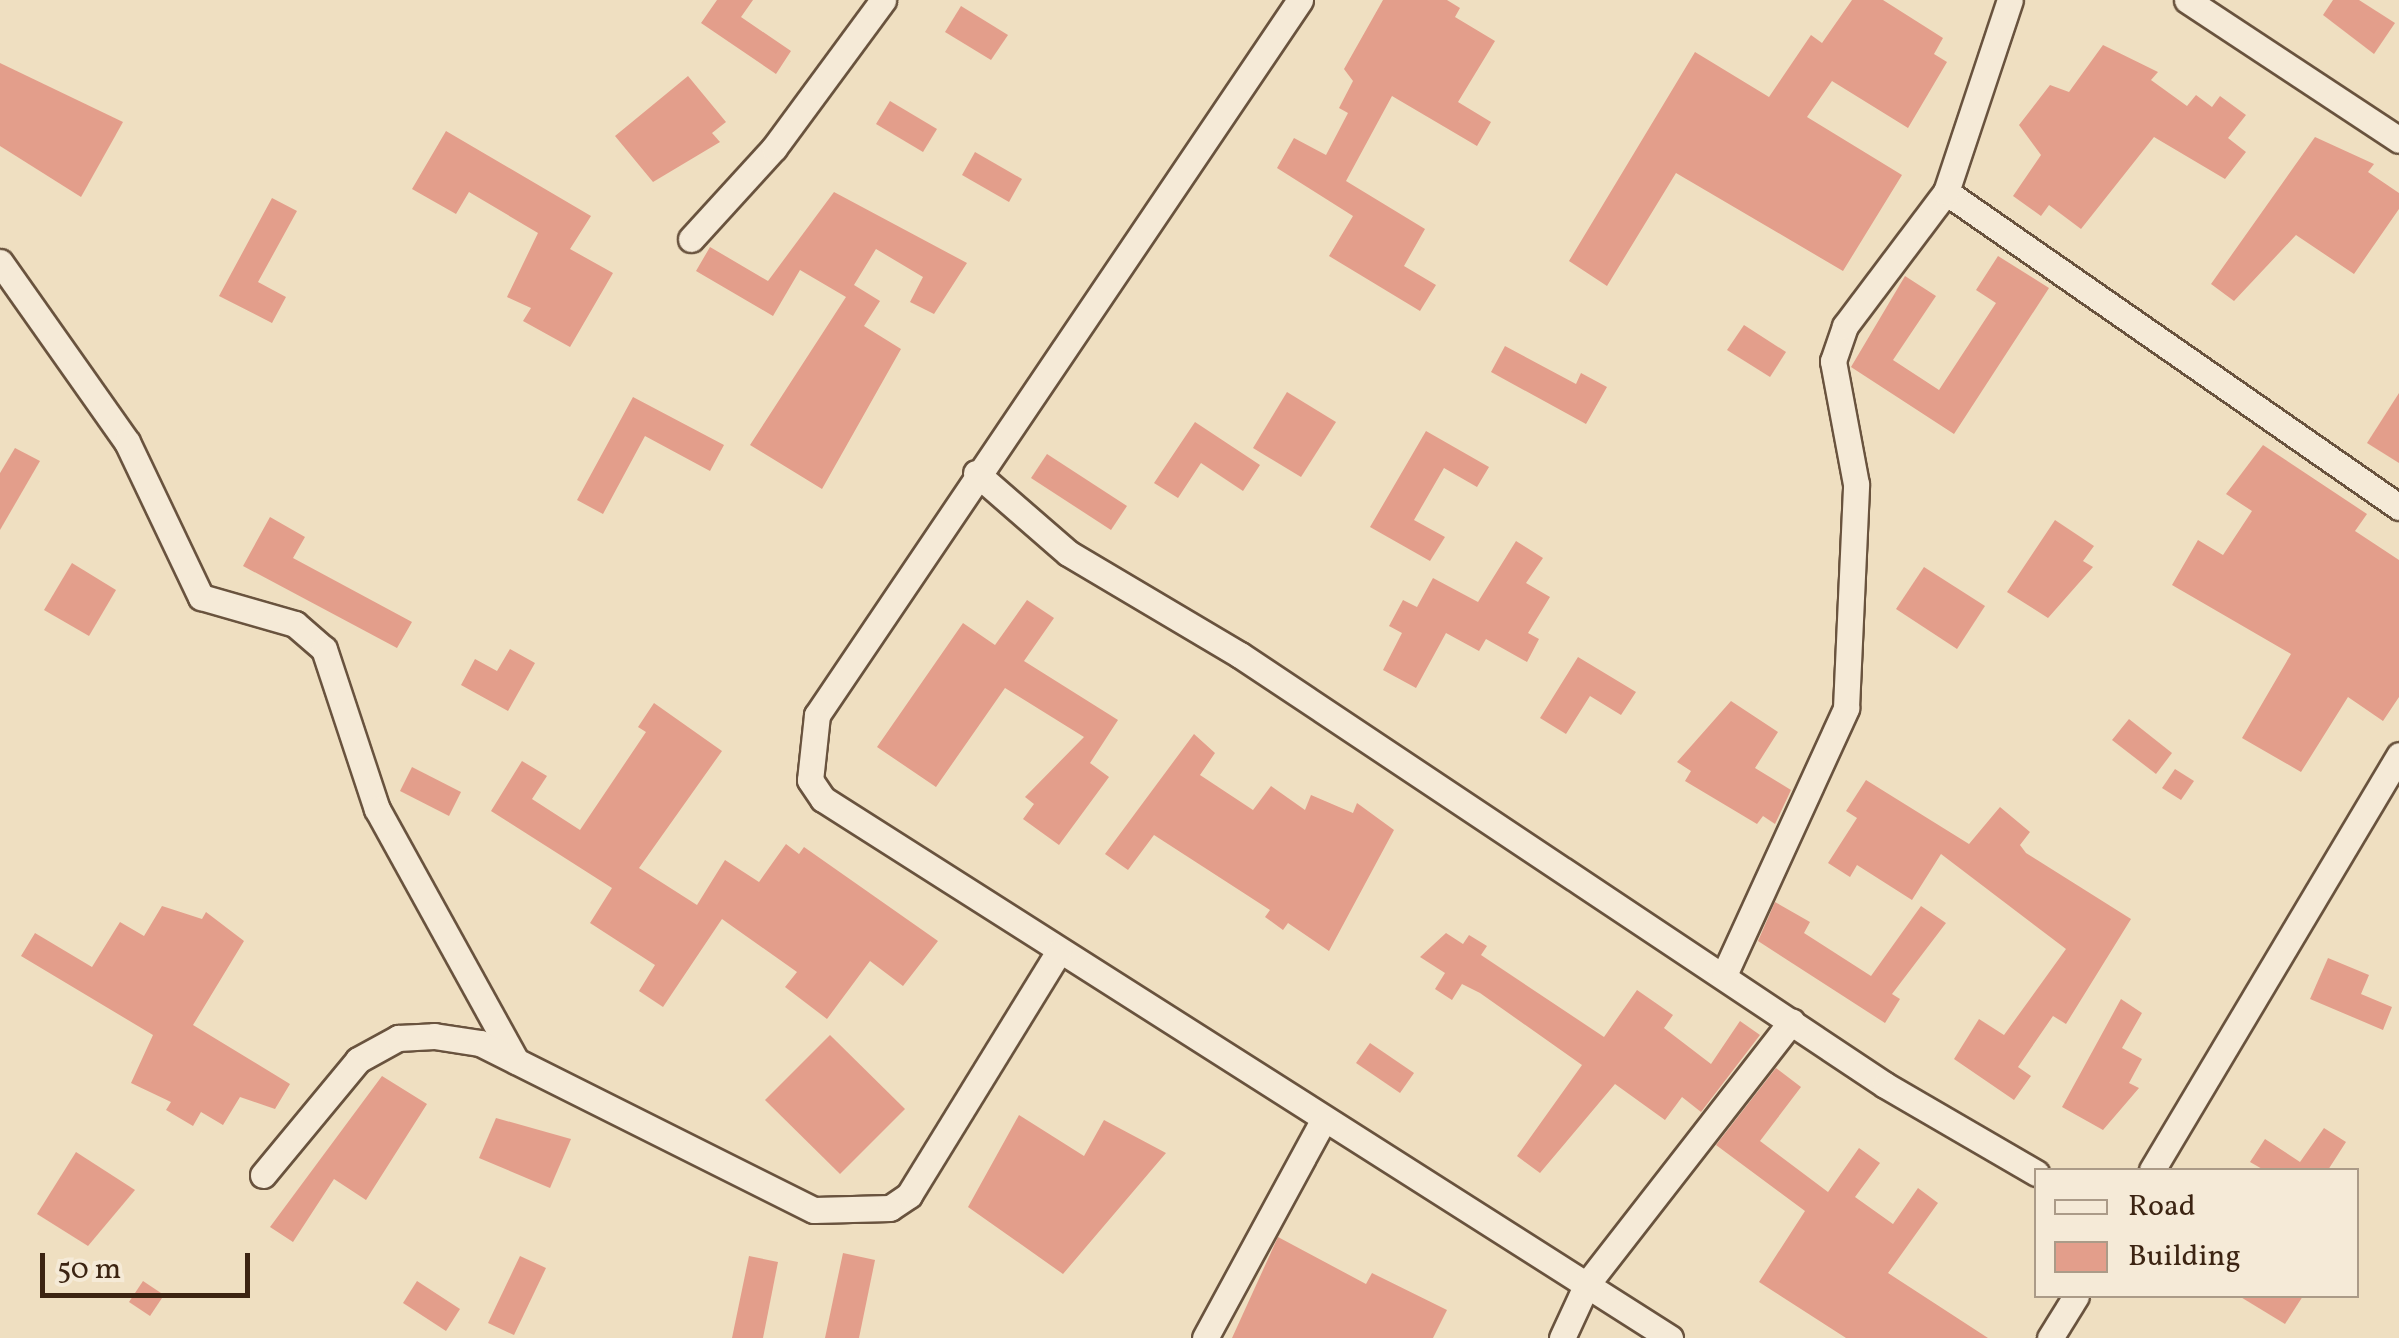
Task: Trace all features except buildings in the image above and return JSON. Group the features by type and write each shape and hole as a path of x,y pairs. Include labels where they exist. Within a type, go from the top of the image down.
{"street":[{"path":"690,238 774,148 882,0"},
{"path":"1300,0 976,473 817,715 810,780 823,799 1670,1338"},
{"path":"1724,975 1846,708 1856,484 1834,361 1845,326 1946,192 2010,0"},
{"path":"2188,0 2399,140"},
{"path":"1946,192 2399,507"},
{"path":"0,262 127,442 201,597 295,624 324,650 377,808 516,1061"},
{"path":"976,473 1068,554 1240,655 1792,1021 2034,1172"},
{"path":"2153,1168 2399,755"},
{"path":"264,1175 358,1060 398,1038 480,1043 814,1210 890,1208 909,1196 1060,950"},
{"path":"1562,1338 1587,1284 1792,1021"},
{"path":"1205,1338 1324,1120"},
{"path":"2050,1338 2075,1298"}]}
